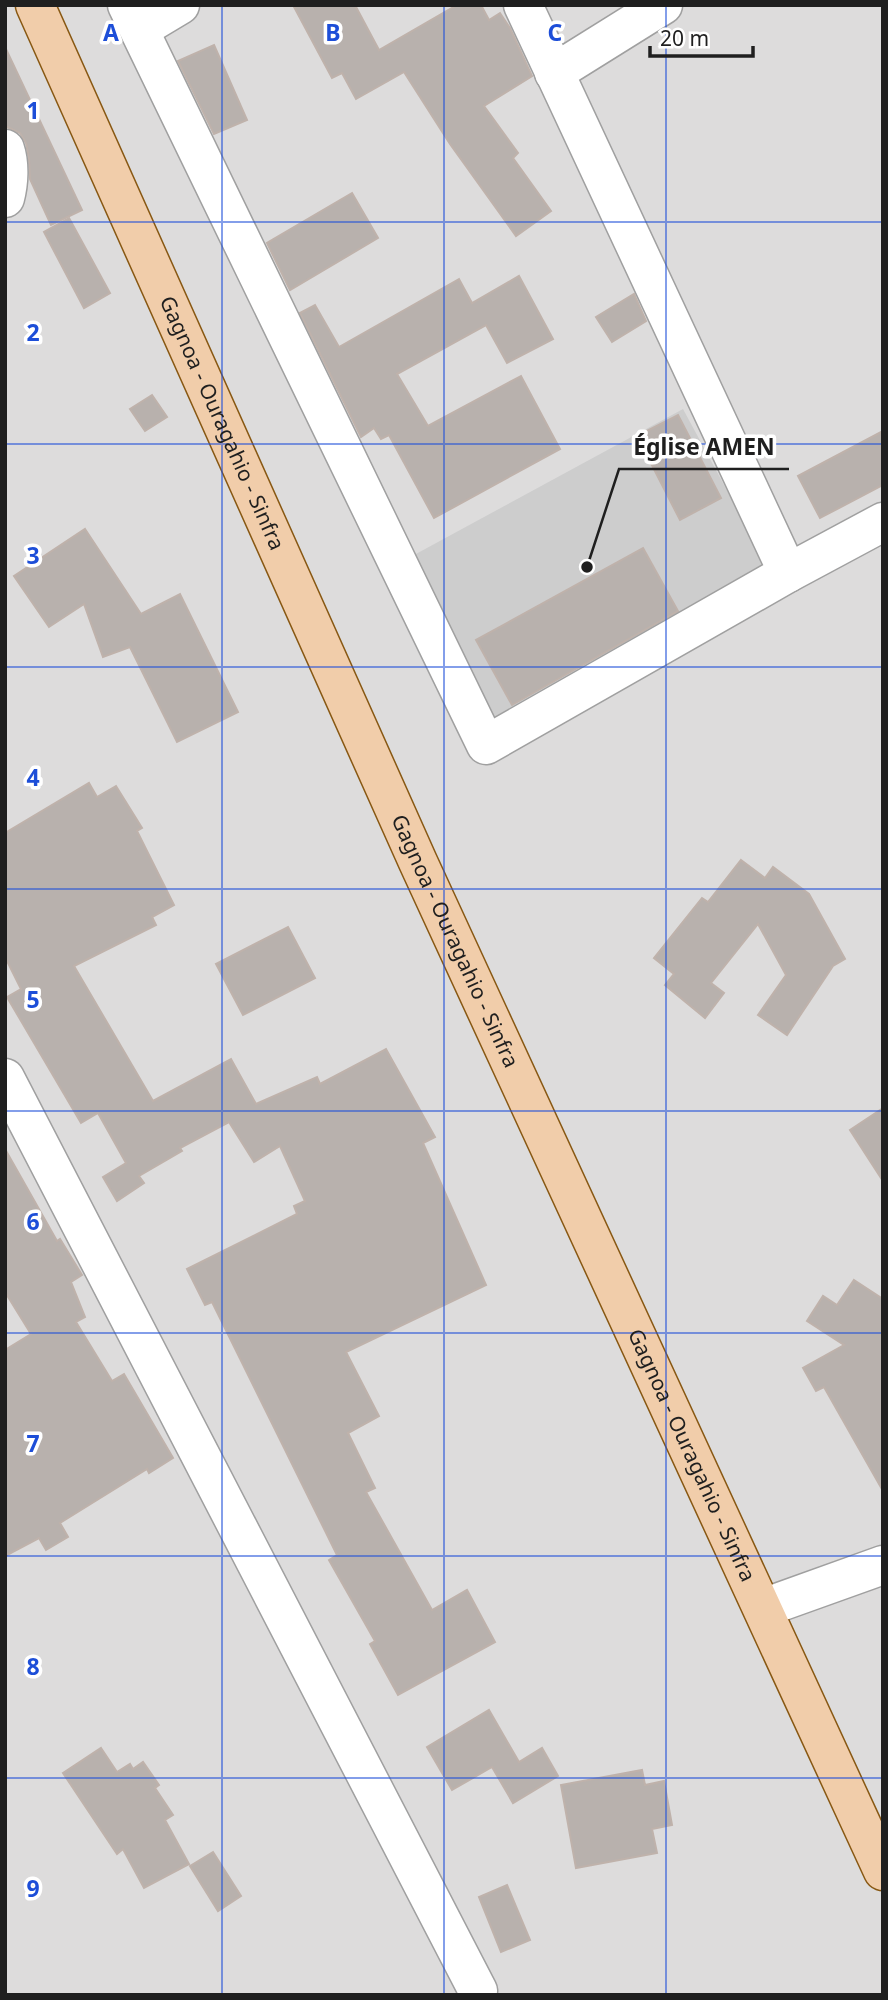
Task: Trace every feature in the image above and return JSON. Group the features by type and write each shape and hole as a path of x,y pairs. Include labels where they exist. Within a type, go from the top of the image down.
{"main road":[{"name":"Gagnoa - Ouragahio - Sinfra","path":"35,5 146,259 412,850 883,1871"}],"street":[{"path":"180,5 133,17 486,745 883,522"},
{"path":"523,5 788,573"},
{"path":"554,73 663,5"},
{"path":"5,149 8,188 5,198"},
{"path":"5,1078 478,1991"},
{"path":"763,1608 883,1565"}],"shaded area":[{"path":"5,5 883,5 883,1995 5,1995"},
{"path":"683,409 771,572 491,724 403,561"}],"building":[{"path":"293,5 355,5 379,50 457,5 481,5 489,20 500,13 510,28 532,76 484,106 518,153 513,158 551,211 516,236 450,144 404,72 356,99 342,73 332,78"},
{"path":"214,45 247,120 214,134 178,61"},
{"path":"5,47 82,210 51,225 30,179 26,143 20,133 5,126"},
{"path":"352,193 378,238 290,290 267,243"},
{"path":"69,218 110,293 84,308 44,232"},
{"path":"519,276 553,339 507,363 486,325 397,374 428,426 521,376 560,449 434,518 389,435 381,439 374,428 361,437 300,313 315,305 339,347 459,279 472,303"},
{"path":"634,294 646,321 612,342 596,317"},
{"path":"152,395 167,417 145,431 130,409"},
{"path":"678,415 721,498 680,520 637,436"},
{"path":"883,431 883,485 820,518 798,476"},
{"path":"85,529 141,614 180,594 238,712 177,742 130,647 103,657 84,604 49,627 14,576"},
{"path":"643,548 678,611 512,705 476,640"},
{"path":"89,783 97,797 116,786 142,828 137,831 174,905 152,917 156,925 74,966 153,1101 231,1059 256,1104 317,1077 320,1084 386,1049 435,1137 423,1143 486,1285 346,1352 379,1416 348,1433 375,1488 366,1492 432,1610 467,1590 495,1642 398,1695 370,1644 375,1641 329,1560 337,1555 212,1302 205,1305 187,1269 297,1214 294,1206 305,1201 280,1146 254,1162 229,1122 180,1148 182,1151 139,1176 144,1183 117,1201 103,1177 126,1163 98,1113 81,1123 7,997 21,989 5,957 5,833"},
{"path":"741,860 765,878 773,867 809,894 845,959 833,966 787,1035 758,1015 786,975 758,924 711,983 724,993 705,1018 665,985 674,974 654,958 702,898 708,902"},
{"path":"288,927 315,978 243,1015 216,964"},
{"path":"883,1108 883,1181 850,1130"},
{"path":"5,1149 57,1241 60,1239 82,1275 71,1282 85,1317 76,1322 112,1381 124,1374 173,1458 149,1473 147,1469 60,1523 68,1537 46,1550 39,1538 5,1556 5,1350 31,1334 5,1292"},
{"path":"854,1280 883,1299 883,1491 824,1387 816,1391 803,1368 844,1345 807,1321 823,1296 837,1305"},
{"path":"489,1710 519,1762 542,1748 558,1776 513,1803 492,1767 452,1790 427,1747"},
{"path":"101,1748 117,1772 130,1764 133,1769 143,1762 159,1785 155,1788 173,1815 165,1820 189,1864 144,1888 123,1849 117,1854 63,1773"},
{"path":"642,1770 645,1785 664,1781 672,1825 652,1829 657,1853 576,1868 561,1785"},
{"path":"213,1852 241,1896 218,1911 190,1866"},
{"path":"507,1885 530,1940 501,1952 479,1897"}],"place":[{"name":"Église AMEN","path":"587,567"}]}
